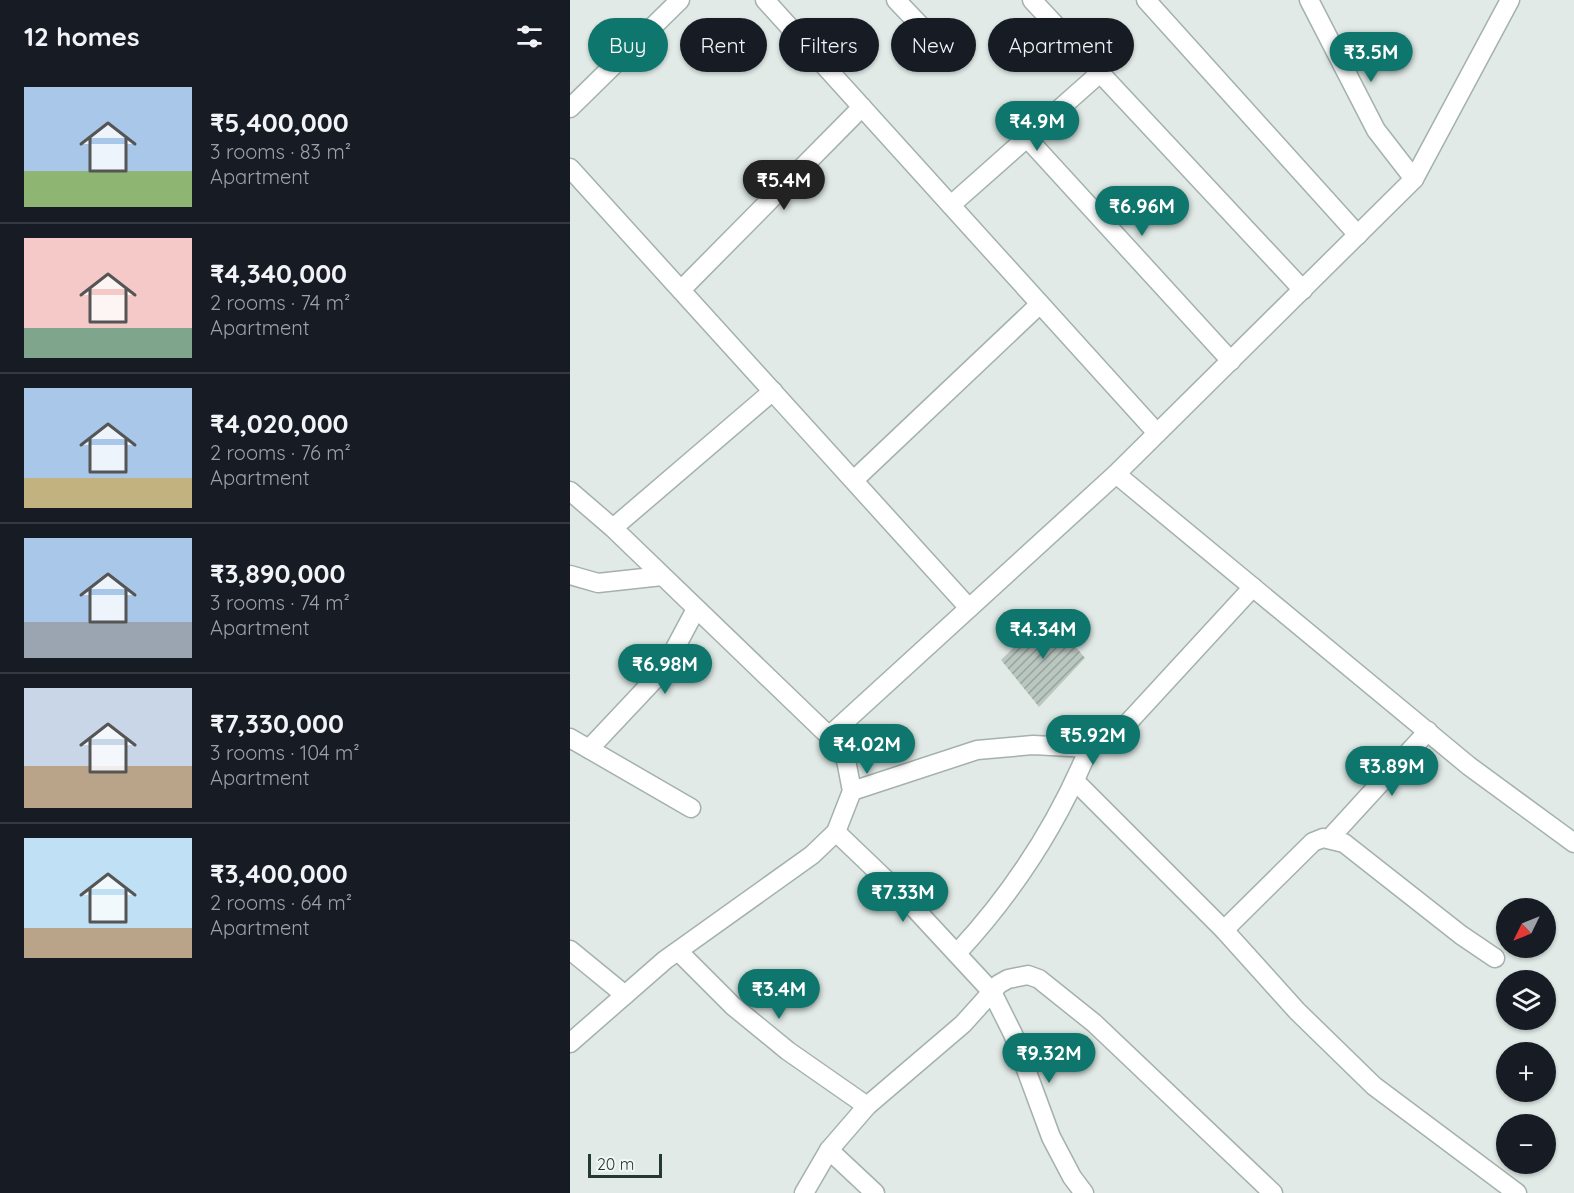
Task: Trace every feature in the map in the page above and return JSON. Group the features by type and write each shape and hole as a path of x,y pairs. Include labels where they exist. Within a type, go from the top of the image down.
{"street":[{"path":"570,108 680,0"},
{"path":"765,0 1157,433"},
{"path":"896,0 913,18"},
{"path":"1032,0 1303,290"},
{"path":"1146,0 1358,235"},
{"path":"1309,0 1376,130 1413,179"},
{"path":"829,736 1116,474 1413,179 1510,0"},
{"path":"951,205 1100,73"},
{"path":"681,290 862,107"},
{"path":"1027,138 1231,361"},
{"path":"570,168 969,608"},
{"path":"854,480 1040,304"},
{"path":"613,528 773,391"},
{"path":"1116,474 1428,731 1529,812 1574,843"},
{"path":"570,491 613,528 829,736 846,760 852,791 836,832 812,855 678,951 570,1043"},
{"path":"570,575 606,583 662,576"},
{"path":"852,791 977,750 1033,745 1089,748 1125,726 1253,587"},
{"path":"589,749 653,681 672,654 696,609"},
{"path":"1330,838 1428,731"},
{"path":"570,738 691,808"},
{"path":"957,953 986,922 1012,887 1075,781 1089,748"},
{"path":"1075,781 1224,930 1297,1011 1374,1086 1517,1193"},
{"path":"836,832 957,953 992,992 1013,1034 1052,1137 1072,1177 1084,1193"},
{"path":"1224,930 1313,842 1330,838 1344,843 1461,935 1496,958"},
{"path":"570,950 625,995"},
{"path":"678,951 733,1006 788,1051 867,1106"},
{"path":"804,1193 829,1150 867,1106 963,1024 1008,978 1018,975 1040,979 1094,1023 1273,1193"},
{"path":"829,1150 874,1193"}],"building":[{"path":"1048,614 1085,658 1039,707 1001,660"}]}
